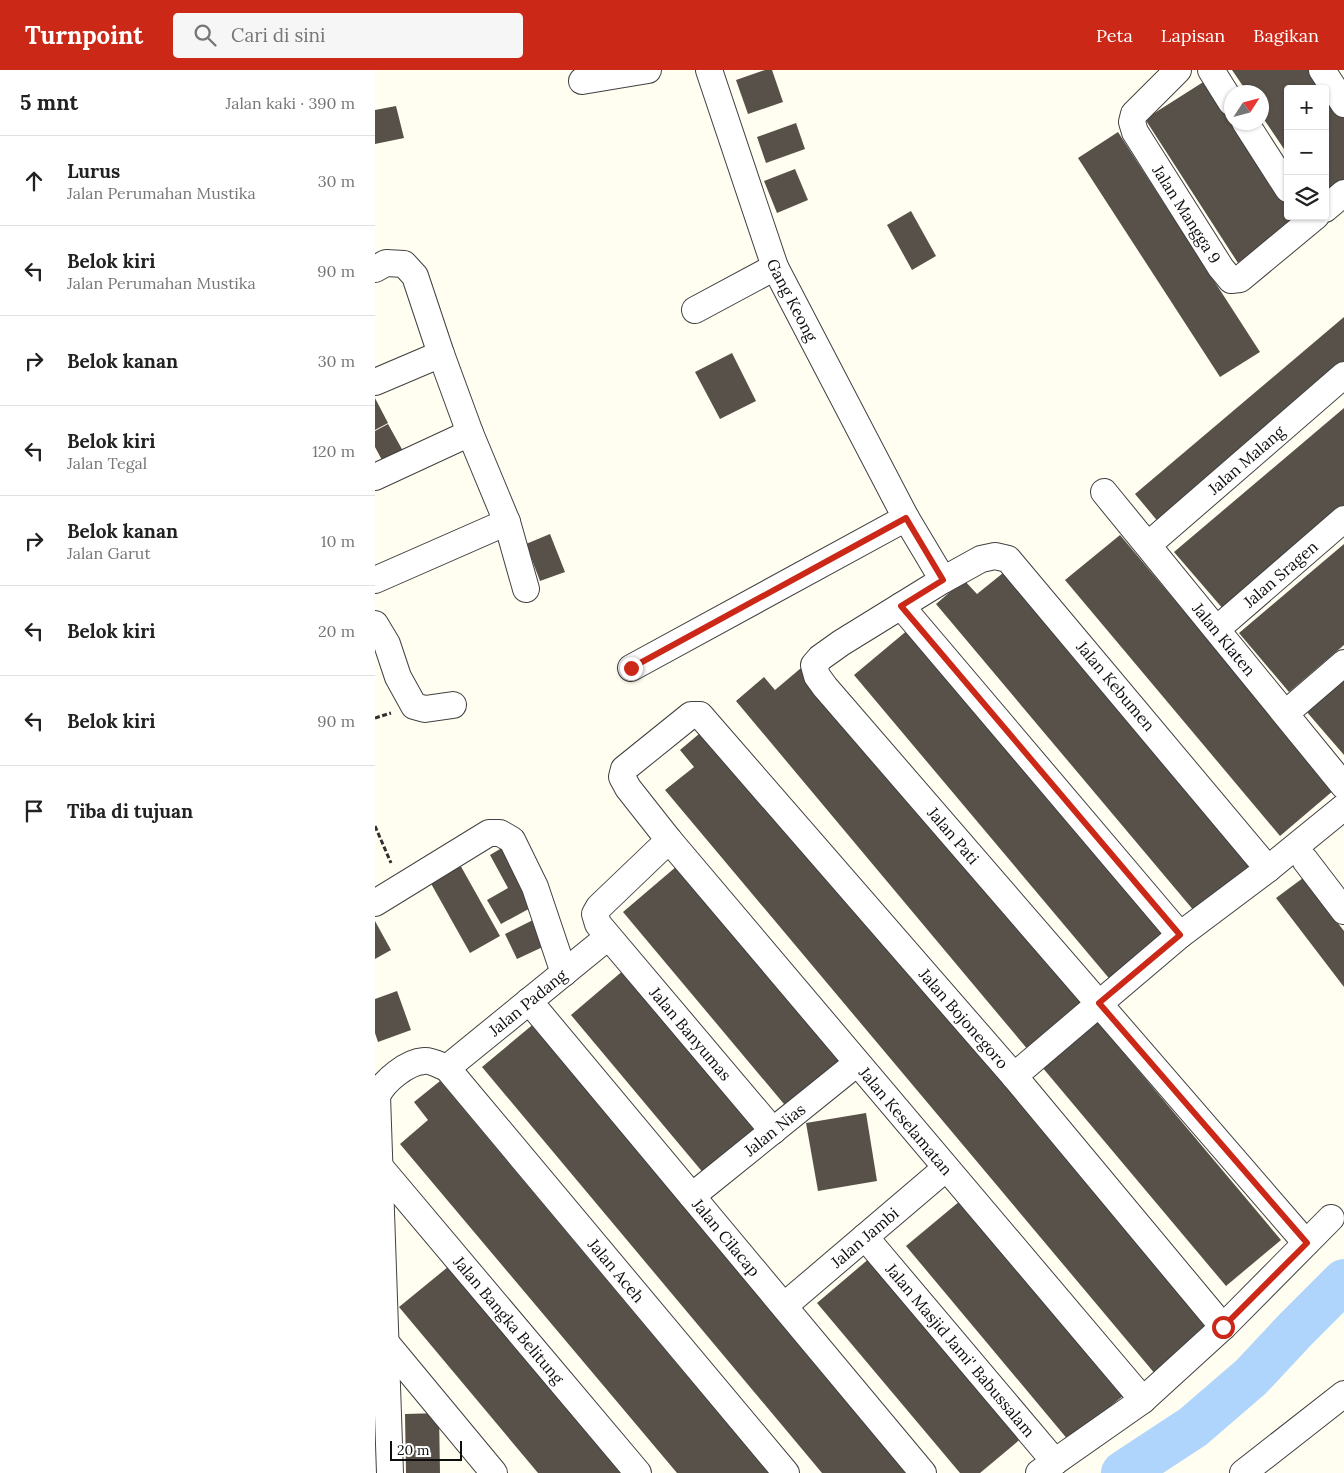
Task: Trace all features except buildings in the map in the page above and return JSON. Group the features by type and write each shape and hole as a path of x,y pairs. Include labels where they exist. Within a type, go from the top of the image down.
{"street":[{"path":"582,81 648,70"},
{"name":"Gang Keong","path":"709,70 775,267 906,518 935,568"},
{"name":"Jalan Mangga 9","path":"1178,70 1134,114 1132,122 1135,132 1221,268 1231,280 1240,279 1309,220"},
{"path":"1211,70 1224,91"},
{"path":"1322,70 1344,104"},
{"path":"1250,130 1284,183"},
{"path":"1329,204 1344,193"},
{"path":"375,268 386,263 404,264 415,276 470,433 507,522 526,589"},
{"path":"695,310 775,267"},
{"path":"375,382 441,354"},
{"name":"Jalan Malang","path":"1148,545 1344,375"},
{"path":"375,477 470,433"},
{"name":"Jalan Klaten","path":"1104,492 1344,786"},
{"path":"631,668 906,518"},
{"name":"Jalan Sragen","path":"1217,629 1344,519"},
{"path":"375,580 507,522"},
{"name":"Jalan Kebumen","path":"814,665 820,658 841,643 901,606 935,568 995,556 1008,559 1268,868"},
{"path":"901,606 1180,935"},
{"path":"375,624 387,644 398,677 414,706 425,709 453,705"},
{"path":"1286,713 1344,662"},
{"name":"Jalan Pati","path":"814,665 817,676 825,687 1307,1243"},
{"name":"Jalan Keselamatan","path":"700,715 691,715 624,769 622,777 628,788 669,840 1143,1400"},
{"name":"Jalan Bojonegoro","path":"700,715 1014,1076 1223,1327"},
{"path":"1014,1076 1180,935 1344,807"},
{"path":"375,903 489,833 499,832 512,840 535,887 564,973"},
{"name":"Jalan Banyumas","path":"669,840 599,907 595,914 598,924 773,1131"},
{"path":"1305,860 1344,911"},
{"name":"Jalan Padang","path":"447,1068 608,937"},
{"name":"Jalan Cilacap","path":"529,1001 923,1473"},
{"path":"390,1473 377,1096 381,1089 402,1068 425,1060 447,1068"},
{"name":"Jalan Nias","path":"692,1196 857,1063"},
{"name":"Jalan Aceh","path":"447,1068 785,1473"},
{"name":"Jalan Bangka Belitung","path":"380,1167 638,1473"},
{"name":"Jalan Jambi","path":"784,1306 946,1168"},
{"path":"1047,1468 1143,1400 1223,1327 1331,1218"},
{"name":"Jalan Masjid Jami' Babussalam","path":"865,1237 1047,1468"},
{"path":"387,1344 495,1473"},
{"path":"1243,1473 1344,1394"}],"path":[{"path":"375,826 401,887"}],"waterway":[{"path":"1123,1473 1193,1427 1251,1377 1344,1281"}],"route":[{"path":"631,668 906,518 943,580 901,606 1180,935 1099,1003 1307,1243 1223,1327"}]}
